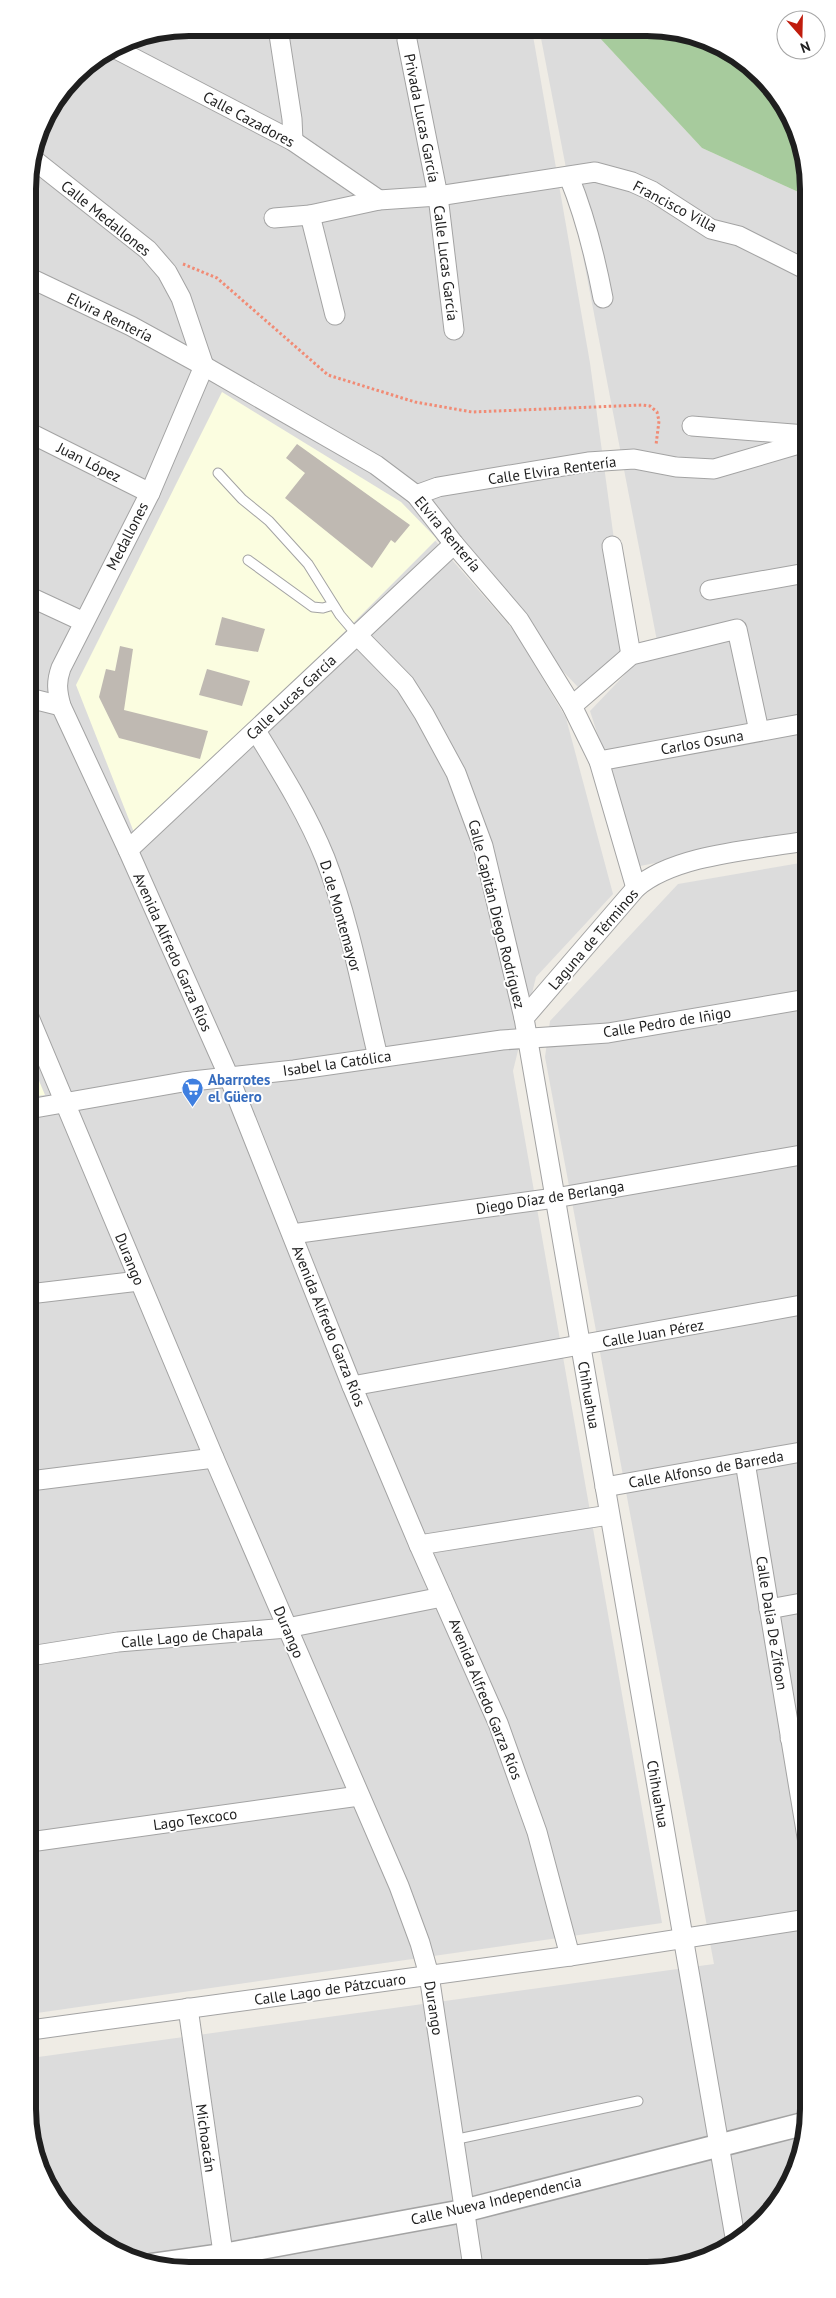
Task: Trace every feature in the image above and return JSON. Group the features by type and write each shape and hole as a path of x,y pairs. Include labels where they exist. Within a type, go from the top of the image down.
{"street":[{"path":"279,37 292,118 292,141"},
{"name":"Privada Lucas García","path":"407,40 438,196"},
{"name":"Calle Cazadores","path":"121,52 292,141 379,200"},
{"name":"Calle Medallones","path":"39,163 148,250 167,272 181,298 204,366"},
{"name":"Francisco Villa","path":"569,177 595,172 632,182 652,191 711,228 739,236 800,266"},
{"path":"274,218 310,215 379,200 438,196 569,177 593,248 603,298"},
{"name":"Calle Lucas García","path":"438,196 454,330"},
{"path":"310,215 335,315"},
{"name":"Elvira Rentería","path":"37,281 131,326 204,366 376,466 416,495 454,544 518,620 572,706 598,761 636,888"},
{"name":"Medallones","path":"61,706 57,690 57,680 84,622 150,493 204,366"},
{"path":"692,426 800,435"},
{"name":"Juan López","path":"37,436 150,493"},
{"name":"Calle Elvira Rentería","path":"416,495 438,487 588,462 634,459 714,469 800,444"},
{"name":"Calle Lucas García","path":"128,850 454,544"},
{"path":"612,546 632,655"},
{"path":"710,590 800,573"},
{"path":"37,600 84,622"},
{"path":"572,706 632,655 737,629 758,731"},
{"name":"Calle Capitán Diego Rodríguez","path":"357,635 405,684 424,714 456,773 483,846 524,1018"},
{"path":"37,700 61,706"},
{"name":"Avenida Alfredo Garza Ríos","path":"61,706 128,850 229,1077 352,1386 419,1545 477,1672 518,1775 536,1832 570,1956"},
{"name":"Carlos Osuna","path":"598,761 800,724"},
{"name":"D. de Montemayor","path":"256,730 288,782 309,822 330,872 345,920 378,1057"},
{"name":"Laguna de Términos","path":"524,1018 636,888 647,878 676,866 701,859 800,842"},
{"name":"Calle Pedro de Iñigo","path":"527,1038 608,1033 800,1000"},
{"path":"524,1018 581,1346"},
{"name":"Durango","path":"37,1034 214,1458 399,1886 420,1943 429,1975 472,2262"},
{"name":"Isabel la Católica","path":"37,1108 183,1082 527,1038"},
{"name":"Diego Díaz de Berlanga","path":"292,1234 555,1198 799,1155"},
{"path":"36,1293 139,1281"},
{"name":"Calle Juan Pérez","path":"352,1386 799,1305"},
{"name":"Chihuahua","path":"581,1346 734,2234"},
{"name":"Calle Alfonso de Barreda","path":"605,1487 799,1452"},
{"path":"36,1480 214,1458"},
{"name":"Calle Dalia De Zifoon","path":"745,1462 769,1609 799,1736"},
{"path":"419,1545 609,1515"},
{"name":"Calle Lago de Chapala","path":"36,1655 118,1642 287,1628 442,1597"},
{"path":"769,1609 799,1603"},
{"name":"Lago Texcoco","path":"36,1841 359,1796"},
{"name":"Calle Lago de Pátzcuaro","path":"36,2029 570,1956 799,1920"},
{"name":"Michoacán","path":"188,2008 224,2261"},
{"name":"Calle Nueva Independencia","path":"206,2262 224,2261 463,2211 798,2125"}],"lane":[{"path":"218,473 242,499 269,521 308,564 333,605 357,635"},
{"path":"248,560 314,607 323,608 333,605"},
{"path":"454,2140 638,2101"}],"path":[{"path":"182,264 216,278 328,375 415,402 472,412 650,406 657,412 659,421 654,463"}],"shaded area":[{"path":"533,36 590,363 629,650 578,687 411,513 515,632 566,718 613,894 536,977 513,1071 662,1923 36,2013 37,179 39,159 44,140 52,121 74,88 104,62 140,44 159,39 179,37"},
{"path":"541,36 598,36 702,148 800,193 800,835 640,866 590,711 657,641"},
{"path":"222,392 401,502 437,539 137,840 76,685"},
{"path":"800,863 799,2119 795,2149 788,2167 774,2194 748,2224 723,2241 705,2250 677,2259 647,2262 189,2262 159,2259 140,2254 113,2241 81,2217 62,2194 52,2177 39,2139 36,2109 36,2057 714,1964 545,1057 550,1021 678,884"},
{"path":"37,1075 45,1095 37,1096"}],"green space":[{"path":"598,36 647,36 677,39 715,52 748,74 768,96 784,121 797,159 800,193 702,148"}],"building":[{"path":"297,444 410,525 395,543 391,540 372,568 285,498 305,473 286,458"},
{"path":"222,617 265,629 258,652 215,645"},
{"path":"120,646 133,649 124,710 208,731 200,759 119,738 99,697 106,669 115,671"},
{"path":"207,669 250,681 242,706 199,695"}],"place":[{"name":"Abarrotes el Güero","path":"192,1107"}]}
